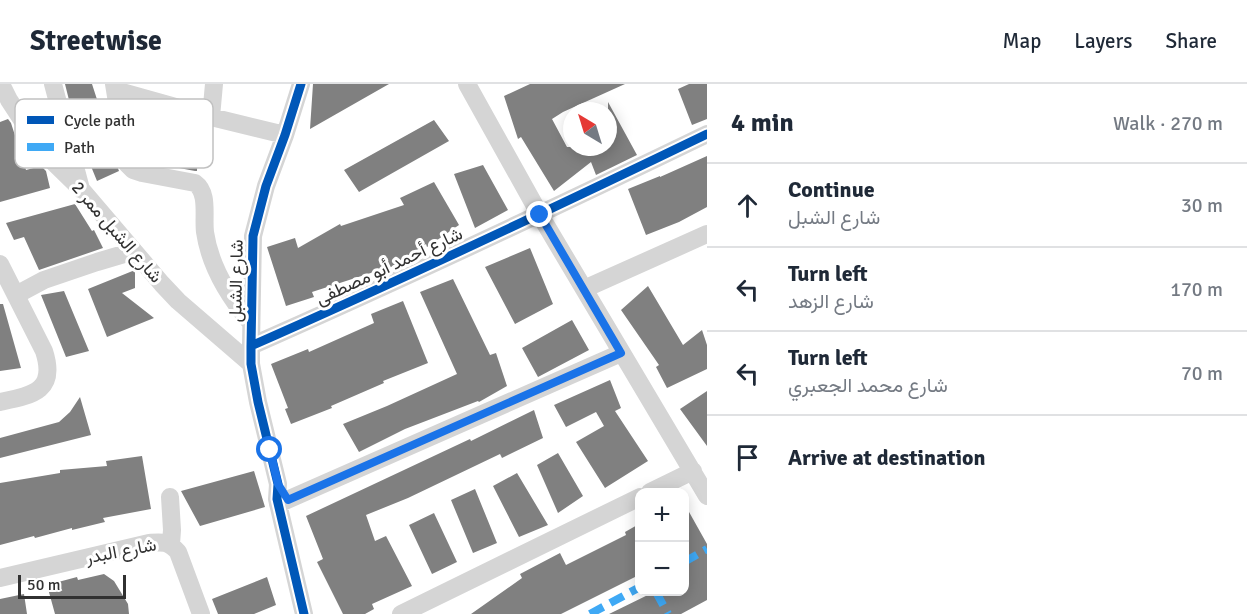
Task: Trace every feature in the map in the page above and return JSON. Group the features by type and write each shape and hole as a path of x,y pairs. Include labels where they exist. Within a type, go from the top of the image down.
{"street":[{"name":"شارع الشبل ممر 2","path":"1,84 15,109"},
{"path":"53,84 57,99"},
{"path":"213,99 214,84"},
{"name":"شارع الشبل","path":"302,84 266,186 253,236 251,355 258,402 308,608"},
{"path":"467,84 540,215 707,495"},
{"path":"115,87 153,99"},
{"path":"213,117 285,135"},
{"name":"شارع أحمد أبو مصطفى","path":"251,355 349,303 540,215 707,134"},
{"name":"شارع الشبل ممر 2","path":"59,168 81,189 178,301 251,355"},
{"path":"75,168 81,189"},
{"path":"131,168 142,173 195,183 199,186 203,195 205,231 211,256 228,292 251,323"},
{"path":"584,289 707,234"},
{"path":"16,295 44,280 134,251"},
{"path":"0,264 44,351 49,373 39,390 0,402"},
{"path":"283,502 621,353"},
{"path":"658,488 693,471"},
{"name":"شارع البدر","path":"170,497 171,544"},
{"path":"401,614 635,499"},
{"name":"شارع البدر","path":"0,578 161,542 171,544 178,552 201,614"}],"building":[{"path":"65,84 92,84 97,99 69,99"},
{"path":"313,84 389,84 310,129"},
{"path":"530,84 625,84 585,102 563,102 563,112 552,119 563,140 563,156 617,156 617,118 637,155 596,175 591,162 554,191 521,137 518,139 504,96"},
{"path":"689,84 707,84 707,119 692,125 678,89"},
{"path":"8,119 11,123 15,136 15,168 25,168 26,170 43,168 46,171 50,188 0,202 0,122"},
{"path":"434,120 449,141 359,192 344,170"},
{"path":"707,156 707,207 679,222 646,235 628,189"},
{"path":"483,165 508,210 475,228 454,174"},
{"path":"92,168 118,168 119,171 97,181"},
{"path":"180,168 197,168 197,171"},
{"path":"434,182 459,225 382,273 380,270 312,292 314,297 286,306 267,247 295,238 298,248 340,224 341,226 404,205 400,198"},
{"path":"75,204 92,231 94,230 103,248 39,270 24,237 14,240 6,223"},
{"path":"530,248 553,304 515,324 485,267"},
{"path":"135,270 135,288 122,293 154,318 107,337 88,289"},
{"path":"453,279 490,355 496,353 507,386 479,402 405,429 359,452 343,424 457,374 420,292"},
{"path":"648,286 683,345 702,330 707,345 707,369 667,388 656,367 659,365 621,310"},
{"path":"64,291 89,351 66,357 41,295"},
{"path":"403,301 428,363 383,381 384,383 331,406 332,408 291,424 285,409 288,408 271,364 308,349 309,352 374,323 371,314"},
{"path":"0,304 3,304 21,368 0,371"},
{"path":"572,320 589,350 538,377 522,348"},
{"path":"610,380 621,408 615,411 648,461 605,488 576,442 604,426 596,412 566,427 554,405"},
{"path":"707,391 707,446 680,409"},
{"path":"80,397 91,435 0,458 0,438 59,422 70,412"},
{"path":"534,410 543,438 502,458 500,454 408,498 366,515 375,541 386,536 412,586 372,604 374,609 365,614 343,614 317,562 323,559 306,516"},
{"path":"558,453 583,496 558,513 537,465"},
{"path":"142,456 151,509 103,518 105,522 0,545 0,483 60,473 60,470 107,466 106,461"},
{"path":"254,471 265,507 200,526 181,491"},
{"path":"517,473 548,525 519,537 493,486"},
{"path":"475,489 497,543 473,553 451,500"},
{"path":"689,512 707,544 707,600 681,614 609,614 646,596 689,596"},
{"path":"434,513 457,562 432,574 409,525"},
{"path":"635,526 635,577 561,614 471,614 522,578 520,574 560,553 566,565 626,535 625,532"},
{"path":"104,574 114,581 128,604 129,614 55,614 47,585 77,577 78,580"},
{"path":"267,577 276,605 254,614 218,614 212,599"},
{"path":"24,594 27,614 0,614 0,599"}],"marked path":[{"path":"689,559 707,549"},
{"path":"590,614 635,590"},
{"path":"658,596 668,614"}],"cycle path":[{"path":"301,84 266,186 253,236 251,364 278,484 277,499 304,614"},
{"path":"251,346 480,242 707,134"}],"route":[{"path":"270,450 278,484 288,500 621,353 540,215"}]}
